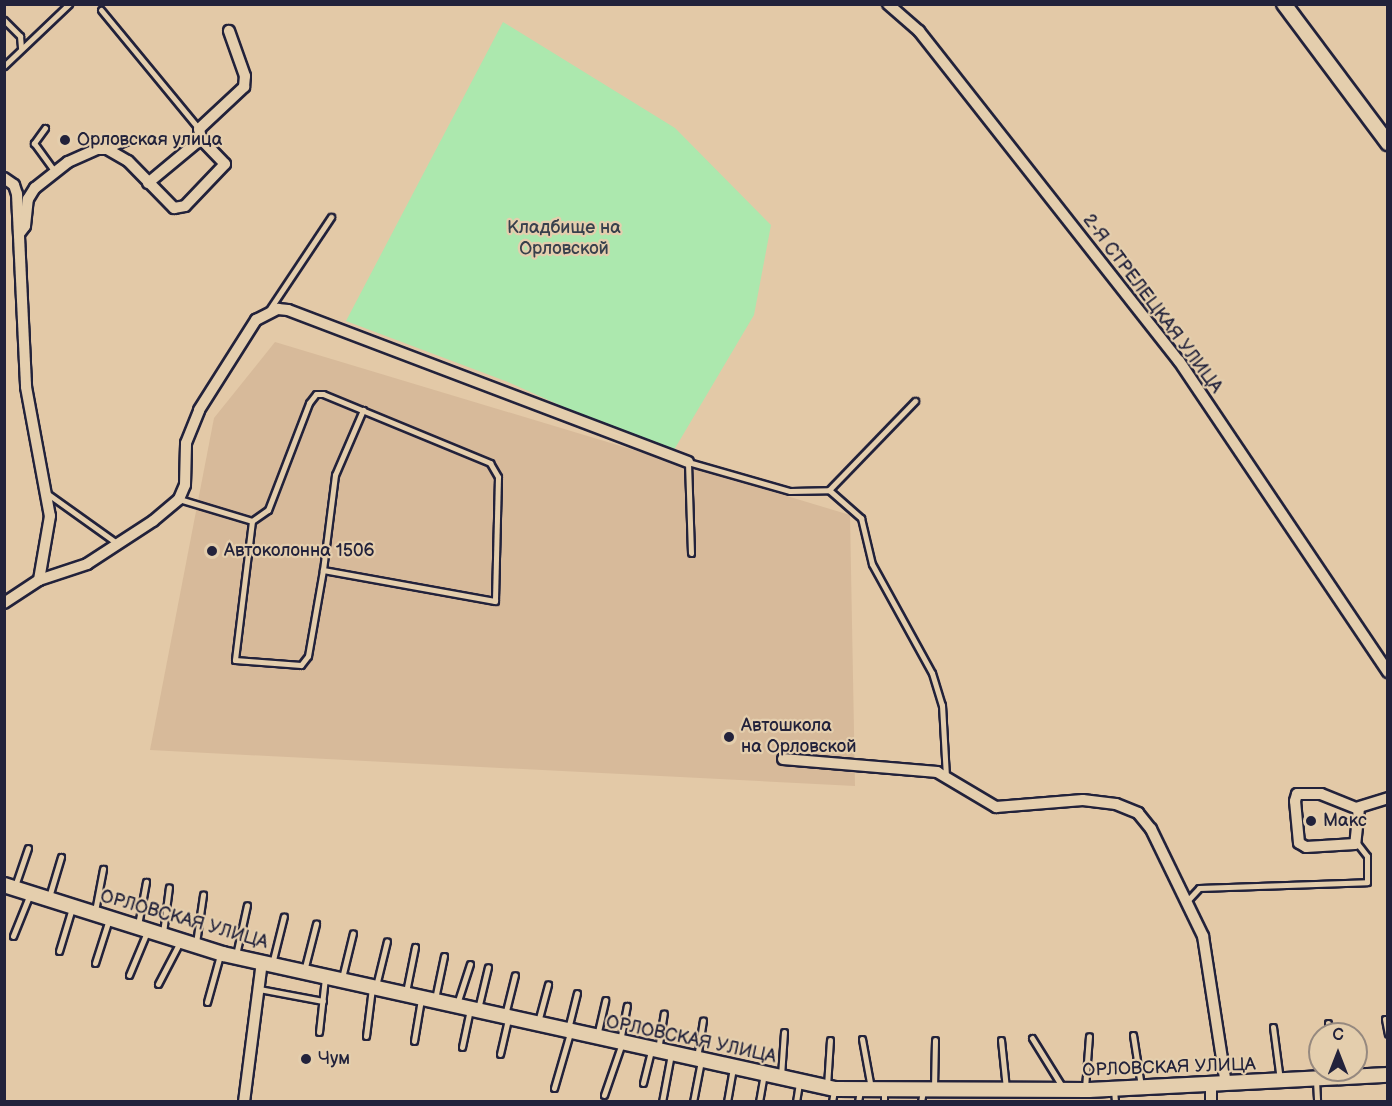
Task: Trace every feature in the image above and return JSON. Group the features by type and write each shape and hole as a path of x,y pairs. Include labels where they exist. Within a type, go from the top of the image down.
{"main road":[{"path":"1284,4 1388,144"},
{"name":"ОРЛОВСКАЯ УЛИЦА","path":"9,886 220,953 799,1082 831,1093 926,1093 978,1096 1006,1090 1021,1096 1114,1095 1141,1088 1308,1080"},
{"name":"ОРЛОВСКАЯ УЛИЦА","path":"1368,1075 1388,1075"}],"street":[{"name":"2-Я СТРЕЛЕЦКАЯ УЛИЦА","path":"888,4 919,31 1179,361 1388,672"},
{"path":"148,183 200,134 202,123 241,94 245,76 229,31"},
{"path":"20,234 25,226 28,199 35,188 87,152 107,149 135,167 170,205 175,208 185,206 225,164 200,134"},
{"path":"4,178 14,185 35,188"},
{"path":"14,185 20,234 26,387 48,494 48,538 39,580"},
{"path":"4,603 39,580 87,564 179,499 185,485 186,443 199,410 255,320 268,312 288,310 688,462"},
{"path":"783,759 922,768 946,778 996,807 1083,800 1130,808 1145,818 1203,936 1226,1084"},
{"path":"1359,808 1357,843 1302,846 1295,798 1299,793 1318,794 1359,808 1388,798"},
{"path":"244,1101 258,989 267,963"},
{"path":"1211,1085 1211,1101"}],"lane":[{"path":"4,66 69,4"},
{"path":"101,10 200,134"},
{"path":"4,20 20,36 20,49"},
{"path":"45,128 34,143 55,172"},
{"path":"107,149 128,141"},
{"path":"268,312 330,217"},
{"path":"323,570 495,601 498,477 490,462 363,410 316,394 309,404 268,510 252,521 235,660 301,665 308,656 323,570 335,475 363,410"},
{"path":"829,490 915,401"},
{"path":"691,553 688,462 790,491 829,490 861,518 872,564 932,673 942,705 946,778"},
{"path":"48,494 118,544"},
{"path":"179,499 252,521"},
{"path":"1188,906 1189,894 1199,888 1367,882 1367,856 1357,843"},
{"path":"9,886 28,848"},
{"path":"49,899 61,857"},
{"path":"95,913 103,870"},
{"path":"129,975 143,928 146,882"},
{"path":"163,935 169,887"},
{"path":"13,936 30,893"},
{"path":"195,945 203,895"},
{"path":"236,956 247,905"},
{"path":"59,951 72,906"},
{"path":"267,963 284,916"},
{"path":"95,963 109,918"},
{"path":"304,971 316,924"},
{"path":"342,980 353,933"},
{"path":"158,984 180,940"},
{"path":"366,1036 374,987 387,941"},
{"path":"406,994 415,947"},
{"path":"207,1002 220,953"},
{"path":"414,1041 444,956"},
{"path":"462,1047 468,1008 470,964"},
{"path":"468,1008 488,967"},
{"path":"500,1054 515,975"},
{"path":"319,1032 325,976"},
{"path":"537,1024 548,984"},
{"path":"258,989 323,1000"},
{"path":"554,1088 577,993"},
{"path":"597,1038 605,1000"},
{"path":"604,1095 621,1043 627,1006"},
{"path":"662,1101 660,1052 664,1013"},
{"path":"1385,1019 1388,1034"},
{"path":"693,1101 703,1020"},
{"path":"1273,1027 1280,1082"},
{"path":"781,1078 784,1032"},
{"path":"1133,1035 1141,1088"},
{"path":"1087,1094 1089,1036"},
{"path":"1032,1038 1060,1094"},
{"path":"862,1039 872,1094"},
{"path":"830,1040 831,1093"},
{"path":"926,1093 935,1040"},
{"path":"1000,1040 1006,1090"},
{"path":"643,1083 660,1052"},
{"path":"727,1101 733,1068"},
{"path":"759,1101 764,1074"},
{"path":"796,1101 799,1082"},
{"path":"1316,1082 1317,1101"}],"shaded area":[{"path":"275,342 850,515 855,786 150,750 214,418"}],"green space":[{"name":"Кладбище на Орловской","path":"503,22 675,128 771,225 754,315 671,455 508,382 346,321"}],"place":[{"name":"Орловская улица","path":"65,140"},
{"name":"Автоколонна 1506","path":"212,551"},
{"name":"Автошкола на Орловской","path":"729,737"},
{"name":"Макс","path":"1311,821"},
{"name":"Чум","path":"306,1059"}]}
